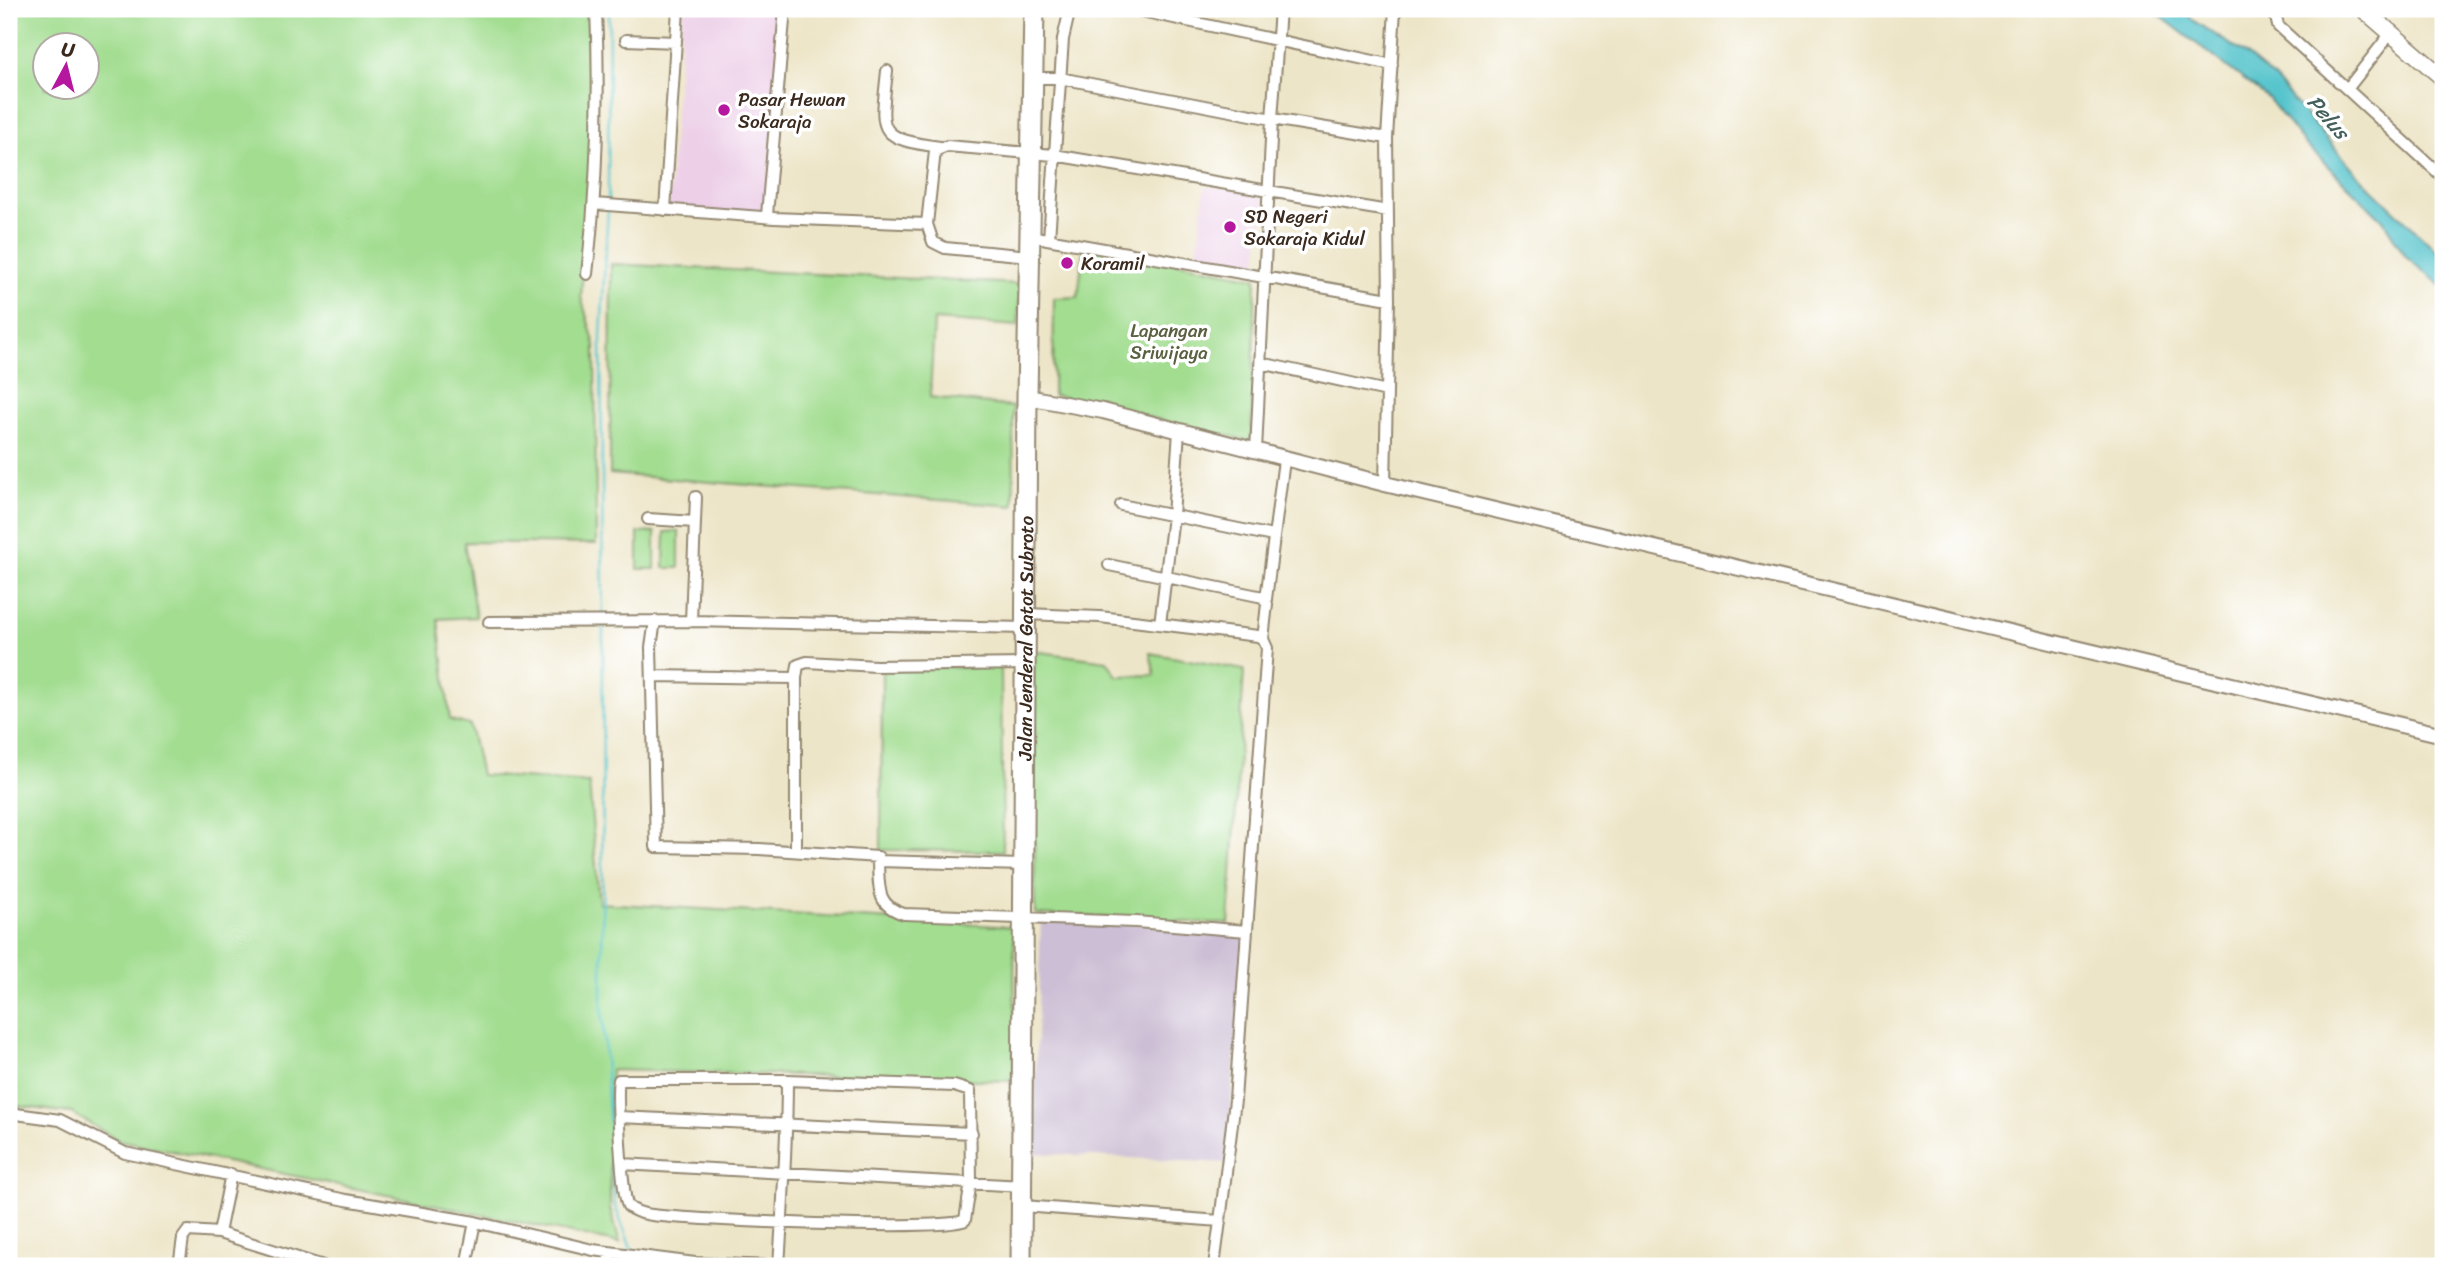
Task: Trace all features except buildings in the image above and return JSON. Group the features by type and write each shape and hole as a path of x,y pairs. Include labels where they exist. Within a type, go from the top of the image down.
{"highway":[{"name":"Jalan Jenderal Gatot Subroto","path":"1021,1266 1027,397 1030,256 1040,237 1032,153 1034,9"}],"main road":[{"path":"2363,9 2443,78"}],"street":[{"path":"587,274 599,204 596,9"},
{"path":"665,210 678,9"},
{"path":"767,215 785,9"},
{"path":"1070,9 1060,78 1054,155 1040,237 1389,299"},
{"path":"1132,9 1278,43 1392,65"},
{"path":"1256,451 1267,193 1280,9"},
{"path":"1385,484 1389,299 1387,138 1395,9"},
{"path":"2281,9 2276,17 2278,26 2443,176"},
{"path":"2348,88 2391,33"},
{"path":"626,40 676,42"},
{"path":"887,71 882,122 887,132 909,143 1054,155 1267,193 1388,211"},
{"path":"1032,78 1060,78 1387,138"},
{"path":"940,147 935,151 933,161 927,224 937,246 1030,256"},
{"path":"599,204 927,224"},
{"path":"1261,363 1387,391"},
{"path":"1027,397 1179,431 1284,460 2443,735"},
{"path":"1160,624 1173,516 1179,431"},
{"path":"1214,1266 1235,1100 1267,648 1264,639 1266,600 1284,460"},
{"path":"691,621 696,498"},
{"path":"1121,505 1273,536"},
{"path":"648,519 695,522"},
{"path":"1109,565 1266,600"},
{"path":"654,621 652,676 656,847 796,851 878,857 880,898 891,910 904,914 1136,922 1248,931"},
{"path":"489,622 1026,621 1160,624 1264,639"},
{"path":"796,851 798,665 807,662 876,666 1026,664"},
{"path":"652,676 796,678"},
{"path":"878,861 1023,865"},
{"path":"622,1079 788,1080 963,1088 972,1096 971,1182 965,1220 957,1224 782,1220 641,1213 628,1207 625,1202 617,1085 622,1079"},
{"path":"779,1266 786,1172 788,1080"},
{"path":"9,1113 60,1120 125,1153 346,1200 475,1222 611,1253 659,1259 773,1266"},
{"path":"619,1117 972,1133"},
{"path":"622,1164 971,1182 1023,1196 1220,1221"},
{"path":"219,1233 231,1174"},
{"path":"466,1266 475,1222"},
{"path":"179,1266 183,1238 188,1231 219,1233 323,1266"},
{"path":"610,1266 611,1253"}],"shaded area":[{"name":"Pasar Hewan Sokaraja","path":"683,9 780,9 767,215 668,211"},
{"name":"SD Negeri Sokaraja Kidul","path":"1205,186 1265,194 1256,268 1196,261"},
{"path":"1041,918 1245,931 1226,1163 1033,1153"}],"green space":[{"path":"9,9 589,9 592,142 581,297 595,345 596,544 464,542 476,617 438,619 450,720 470,725 481,775 589,783 599,903 1014,927 1015,1081 611,1070 610,1208 620,1243 119,1140 71,1113 9,1105"},
{"name":"Lapangan Sriwijaya","path":"1084,244 1256,278 1251,441 1053,395 1054,298 1078,297"},
{"path":"611,264 1020,284 1018,326 934,320 930,397 1013,407 1014,506 610,474"},
{"path":"679,531 679,568 664,568 665,532"},
{"path":"655,532 655,569 638,569 638,533"},
{"path":"1033,651 1107,661 1117,676 1155,675 1150,653 1244,670 1229,924 1035,914"},
{"path":"882,666 1001,668 1003,851 881,850"}],"water":[{"path":"2151,9 2182,9 2194,21 2244,53 2273,77 2361,178 2443,257 2443,287 2406,257 2383,220 2303,142 2268,98"}],"waterway":[{"path":"608,201 609,9"},
{"path":"603,618 601,335 608,208"},
{"path":"603,624 602,1007 615,1206 632,1251"}],"place":[{"name":"Pasar Hewan Sokaraja","path":"724,110"},
{"name":"SD Negeri Sokaraja Kidul","path":"1230,227"},
{"name":"Koramil","path":"1067,263"}],"water label":[{"name":"Pelus","path":"2328,117"}]}
